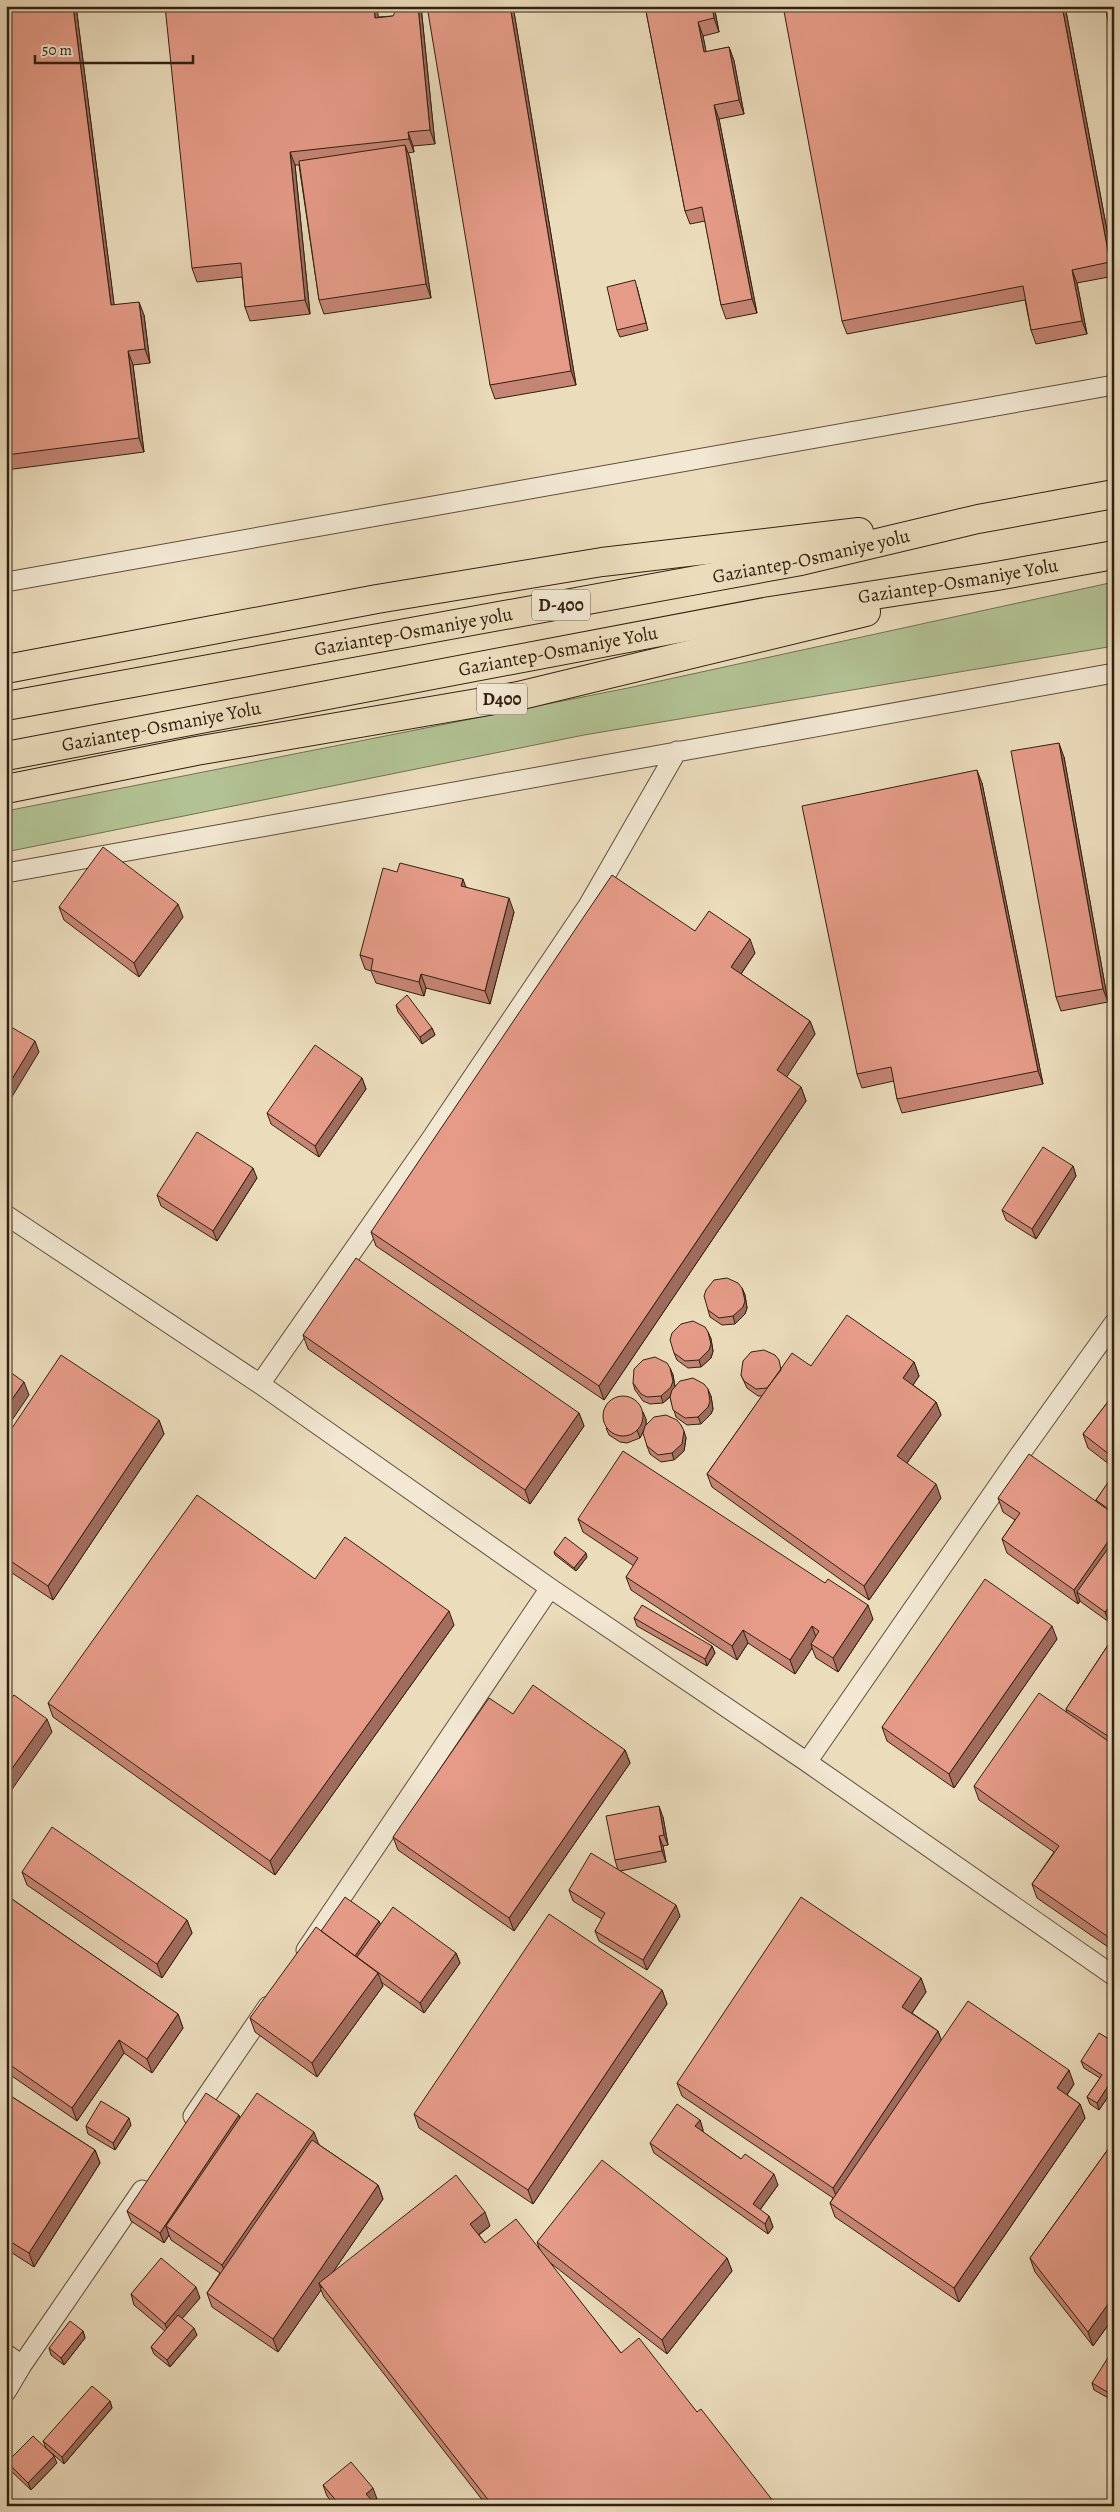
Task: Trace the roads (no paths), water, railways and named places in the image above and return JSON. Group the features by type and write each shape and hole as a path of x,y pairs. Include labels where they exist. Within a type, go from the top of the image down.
{"highway":[{"name":"Gaziantep-Osmaniye yolu","path":"6,706 801,561 978,519 1114,494"},
{"path":"6,669 377,599 602,562 978,519"},
{"name":"Gaziantep-Osmaniye Yolu","path":"6,756 770,611 991,577 1114,555"},
{"name":"D400","path":"6,789 196,751 518,696 816,626 991,577"}],"street":[{"path":"6,582 1114,385"},
{"path":"6,873 1114,673"},
{"path":"260,1384 431,1139 589,904 677,751"},
{"path":"6,1215 260,1384 550,1588 807,1762 1114,1976"},
{"path":"807,1762 1018,1456 1114,1323"},
{"path":"296,1965 550,1588"},
{"path":"185,2128 279,1989"},
{"path":"6,2392 14,2360 151,2177"}]}
